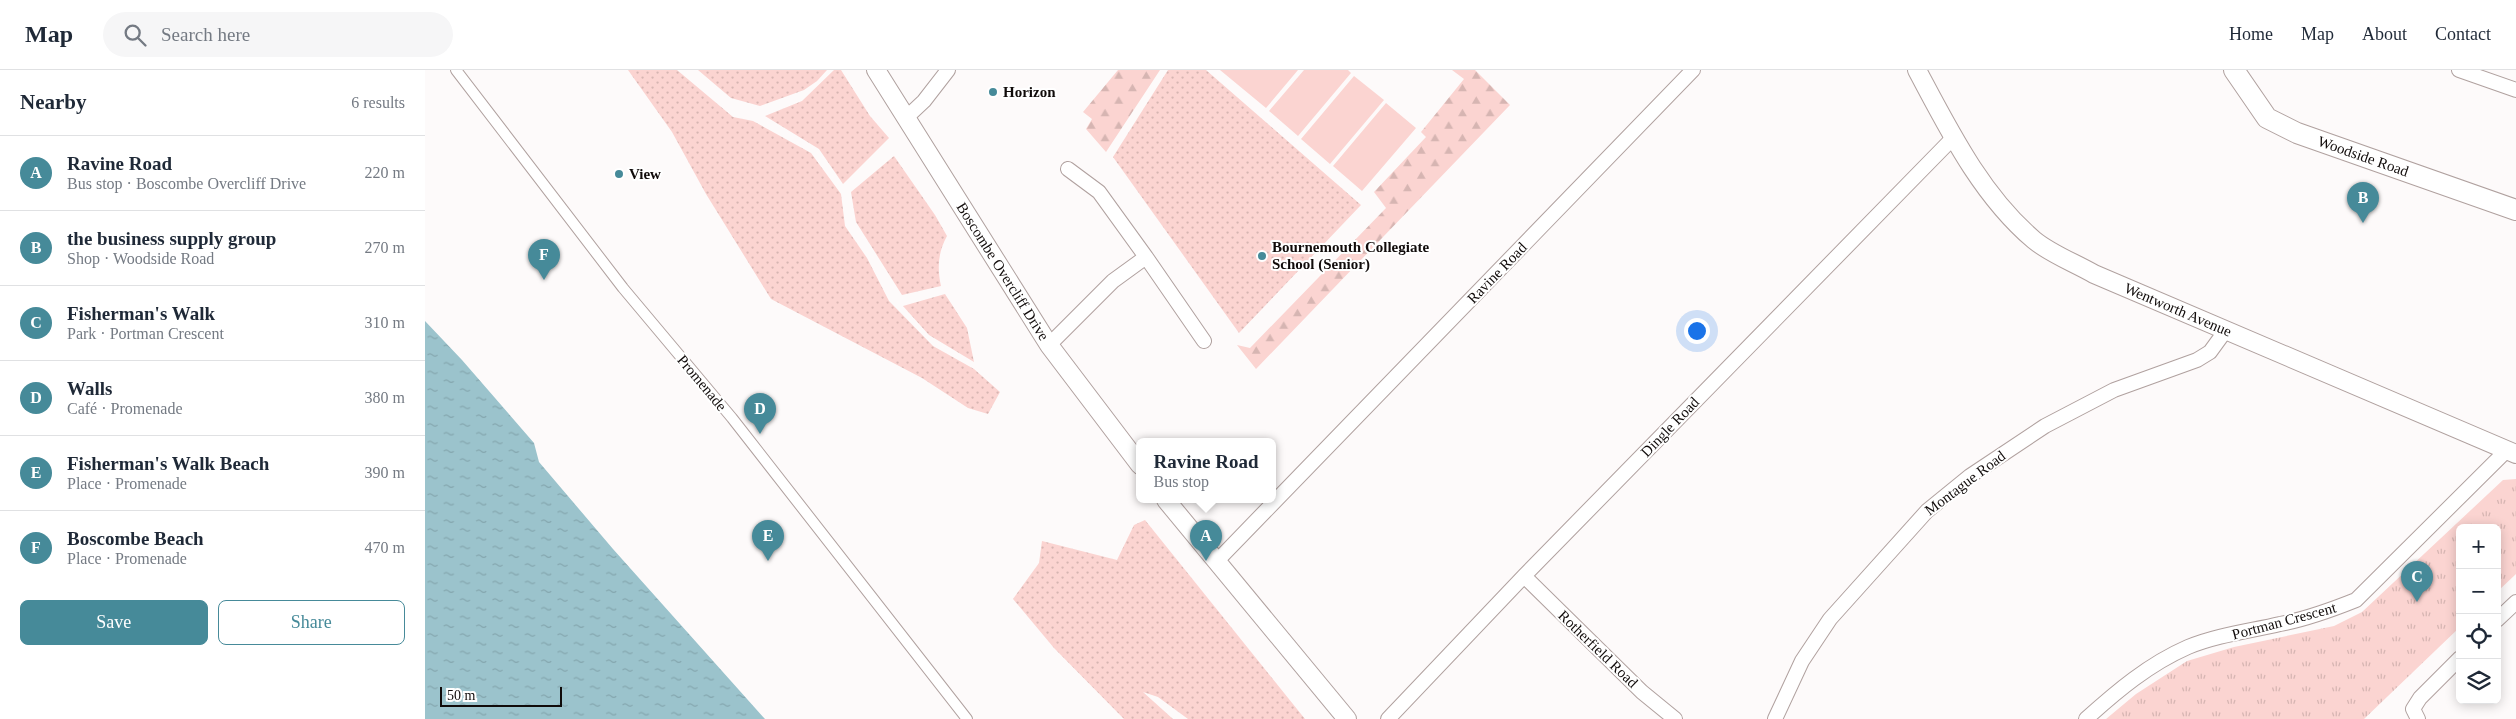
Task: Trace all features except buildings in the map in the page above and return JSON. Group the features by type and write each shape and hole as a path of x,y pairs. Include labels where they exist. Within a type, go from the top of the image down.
{"main road":[{"name":"Woodside Road","path":"2234,70 2267,118 2297,133 2516,210"}],"street":[{"name":"Promenade","path":"456,70 623,288 738,426 967,719"},
{"name":"Boscombe Overcliff Drive","path":"875,70 907,117 1049,345 1136,460"},
{"path":"907,117 924,100 948,70"},
{"name":"Ravine Road","path":"1276,500 1693,70"},
{"name":"Wentworth Avenue","path":"1917,70 1953,138 1995,201 2035,240 2095,274 2511,453"},
{"path":"2459,70 2516,90"},
{"name":"Dingle Road","path":"1388,719 1524,576 1953,138"},
{"path":"1068,169 1099,192 1204,341"},
{"path":"1049,345 1113,281 1146,257"},
{"name":"Montague Road","path":"1775,719 1801,661 1830,619 1927,511 1970,476 2045,426 2114,390 2197,360 2210,352 2226,330"},
{"name":"Portman Crescent","path":"2085,719 2119,689 2154,664 2189,647 2235,633 2325,612 2356,600 2511,453"},
{"path":"1169,503 1347,719"},
{"name":"Ravine Road","path":"1217,561 1273,503"},
{"name":"Rotherfield Road","path":"1524,576 1643,692 1675,719"},
{"path":"2501,616 2516,602"},
{"path":"2415,714 2420,698 2459,659"}],"green space":[{"path":"628,70 677,70 733,117 753,121 811,153 841,194 845,226 867,258 889,301 933,346 974,369 1000,392 988,414 968,408 922,378 771,299 706,194 672,132"},
{"path":"698,70 827,70 817,81 804,90 760,106 731,98"},
{"path":"834,70 841,70 870,116 889,138 843,184 819,149 765,116 802,101"},
{"path":"1118,70 1160,70 1106,152 1086,129 1092,119 1083,112"},
{"path":"1168,70 1206,70 1361,205 1239,333 1113,157"},
{"path":"1220,70 1298,70 1266,108"},
{"path":"1304,70 1348,70 1351,73 1298,136 1269,111"},
{"path":"1452,70 1475,70 1510,105 1256,369 1237,345 1250,348 1386,208 1374,192 1426,137 1421,132 1464,79"},
{"path":"1354,76 1384,100 1330,164 1301,139"},
{"path":"1386,103 1416,128 1362,191 1333,166"},
{"path":"894,156 935,215 947,236 939,260 941,286 902,295 856,222 851,192"},
{"path":"945,294 967,328 974,362 929,335 903,306"},
{"path":"2516,479 2516,574 2501,588 2501,524 2456,524 2503,480"},
{"path":"1145,520 1305,719 1188,719 1158,697 1143,692 1173,719 1124,719 1054,648 1013,599 1039,563 1042,541 1117,560 1134,525"},
{"path":"2456,524 2456,631 2364,719 2106,719 2136,694 2187,661 2234,647 2334,626 2362,612"}],"water":[{"path":"425,321 462,360 534,443 539,462 613,549 765,719 425,719"}],"place":[{"name":"Horizon","path":"993,92"},
{"name":"View","path":"619,174"},
{"name":"the business supply group","path":"2363,223"},
{"name":"Bournemouth Collegiate School (Senior)","path":"1262,256"},
{"name":"Boscombe Beach","path":"544,280"},
{"name":"Walls","path":"760,434"},
{"name":"Fisherman's Walk Beach","path":"768,561"},
{"name":"Ravine Road","path":"1206,561"},
{"name":"Fisherman's Walk","path":"2417,602"}]}
